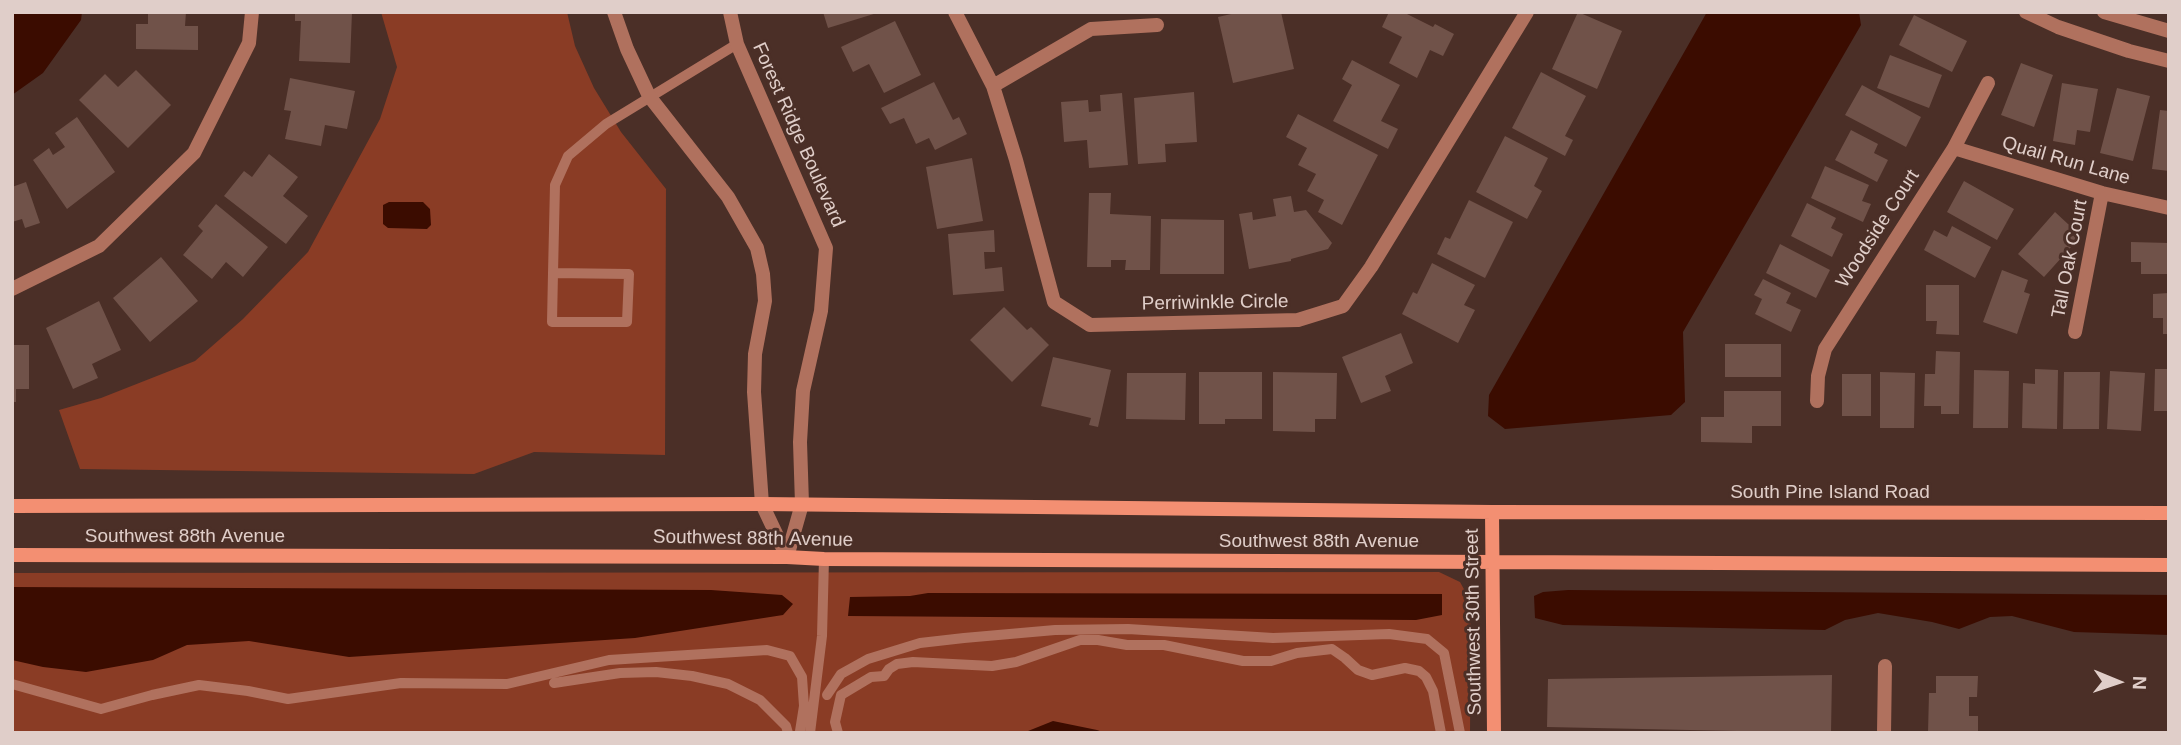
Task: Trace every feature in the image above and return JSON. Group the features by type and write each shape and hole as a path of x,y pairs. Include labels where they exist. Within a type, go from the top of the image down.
{"main road":[{"name":"Southwest 88th Avenue","path":"12,506 802,504 1492,512"},
{"name":"South Pine Island Road","path":"1492,512 2169,513"},
{"name":"Southwest 30th Street","path":"1492,512 1494,733"},
{"name":"Southwest 88th Avenue","path":"12,555 1493,562"},
{"path":"1493,562 2169,565"}],"street":[{"path":"12,289 99,246 194,153 249,43 251,12"},
{"path":"614,12 627,49 649,96 728,197 757,248 765,301 755,354 754,392 762,504 787,557"},
{"name":"Forest Ridge Boulevard","path":"730,12 737,44 826,248 821,312 803,391 800,442 802,504 787,557"},
{"name":"Perriwinkle Circle","path":"955,12 993,86 1054,302 1090,325 1298,320 1343,306 1371,267 1527,12"},
{"path":"2026,12 2058,27 2129,51 2169,61"},
{"path":"2104,12 2169,32"},
{"path":"993,86 1091,29 1157,25"},
{"name":"Woodside Court","path":"1817,401 1818,376 1825,349 1954,148 1988,83"},
{"name":"Quail Run Lane","path":"1954,148 2102,193 2169,208"},
{"name":"Tall Oak Court","path":"2075,332 2102,193"},
{"path":"1884,733 1885,666"}],"lane":[{"path":"553,273 629,274 627,322 552,321 553,273 555,185 568,156 606,124 737,44"},
{"path":"799,732 822,636 824,559"},
{"path":"827,695 841,674 868,659 920,643 964,638 1055,630 1128,629 1273,638 1389,634 1427,639 1444,653 1460,733"},
{"path":"838,733 835,722 841,695 871,677 884,676 897,664 913,662 992,666 1016,662 1080,640 1127,645 1164,645 1243,661 1271,661 1297,653 1332,649 1358,670 1372,675 1405,668 1419,671 1426,677 1433,691 1441,733"},
{"path":"12,684 101,709 199,685 288,699 401,683 507,684 609,660 767,650 790,656 802,677 804,706 799,732"},
{"path":"554,683 620,673 656,672 692,676 728,684 760,700 786,726 799,732"}],"shaded area":[{"path":"12,12 82,12 81,20 43,73 12,95"},
{"path":"381,12 567,12 575,46 594,88 621,132 666,189 665,455 534,452 474,474 80,469 59,410 101,398 195,361 243,319 308,252 380,119 397,67"},
{"path":"1707,12 1859,12 1861,25 1683,332 1685,402 1671,415 1505,429 1488,416 1489,395"},
{"path":"389,202 423,202 430,209 431,225 427,229 388,228 383,224 383,205"},
{"path":"1439,572 1460,582 1471,602 1470,733 12,733 12,573"},
{"path":"12,587 711,590 782,595 793,604 783,615 635,638 349,657 249,641 187,645 153,660 86,672 12,660"},
{"path":"1568,590 2169,595 2169,635 2074,632 2012,616 1990,617 1959,629 1878,613 1845,620 1825,630 1563,625 1535,618 1534,596 1543,592"},
{"path":"928,593 1442,594 1442,615 1416,620 848,616 850,597"},
{"path":"1053,721 1097,730 1106,733 1023,733"}],"building":[{"path":"148,12 186,12 185,26 198,26 198,50 136,49 136,24 148,24"},
{"path":"295,12 352,12 350,63 299,61 301,21 295,21"},
{"path":"823,12 876,12 877,13 828,28"},
{"path":"1240,12 1281,12 1294,69 1233,83 1218,17"},
{"path":"1389,12 1403,12 1454,34 1443,56 1430,50 1417,78 1389,63 1402,37 1382,27"},
{"path":"1578,12 1622,31 1597,89 1552,69"},
{"path":"1914,15 1967,41 1952,72 1899,45"},
{"path":"895,21 921,75 884,93 869,64 853,72 841,47"},
{"path":"1890,55 1942,75 1929,108 1877,88"},
{"path":"1352,60 1400,85 1381,121 1398,129 1388,149 1333,121 1352,85 1342,79"},
{"path":"2021,63 2053,75 2034,127 2001,115"},
{"path":"136,70 171,105 128,148 79,100 105,74 118,87"},
{"path":"1541,72 1586,96 1565,136 1573,140 1565,156 1512,128"},
{"path":"290,78 355,91 347,129 325,125 321,146 285,139 291,111 284,110"},
{"path":"934,82 953,120 959,117 967,134 935,150 929,138 916,144 904,118 890,124 881,108"},
{"path":"2062,83 2098,89 2090,132 2077,130 2075,145 2053,141"},
{"path":"1862,85 1921,117 1906,147 1845,115"},
{"path":"2117,88 2150,96 2133,161 2100,153"},
{"path":"1194,92 1197,142 1165,144 1166,162 1138,164 1134,98"},
{"path":"1122,93 1128,165 1089,168 1087,140 1064,142 1061,102 1088,100 1089,112 1101,111 1100,95"},
{"path":"2160,110 2169,111 2169,171 2152,169"},
{"path":"1298,114 1378,155 1342,225 1318,212 1324,200 1307,191 1316,174 1298,165 1307,148 1286,137"},
{"path":"77,117 115,172 67,209 33,160 49,148 53,155 65,147 55,133"},
{"path":"1851,130 1878,144 1874,153 1888,160 1877,182 1835,160"},
{"path":"1505,136 1548,158 1534,186 1542,191 1527,219 1476,192"},
{"path":"269,154 298,177 283,196 308,216 286,244 224,196 244,171 252,177"},
{"path":"972,158 983,221 937,229 926,167"},
{"path":"1825,166 1869,185 1862,201 1871,204 1863,222 1811,198"},
{"path":"1964,181 2014,209 1997,240 1947,212"},
{"path":"26,182 40,223 25,228 22,219 12,222 12,187"},
{"path":"1089,193 1111,193 1110,214 1151,216 1150,270 1125,270 1126,260 1111,260 1111,267 1087,267"},
{"path":"1291,196 1294,212 1306,210 1332,243 1328,249 1291,261 1249,269 1239,214 1252,212 1253,220 1276,216 1273,199"},
{"path":"1469,200 1513,222 1485,278 1437,254 1445,237 1450,239"},
{"path":"1807,203 1836,218 1831,228 1843,234 1832,257 1791,236"},
{"path":"216,204 268,247 243,277 226,262 212,279 183,255 203,231 198,226"},
{"path":"2055,212 2081,236 2044,277 2018,254"},
{"path":"1161,219 1224,220 1224,274 1160,274"},
{"path":"1952,226 1991,247 1975,278 1924,250 1934,230 1947,237"},
{"path":"994,230 995,252 984,252 985,269 1002,267 1004,291 953,295 948,234"},
{"path":"2131,242 2169,243 2169,274 2141,274 2141,262 2131,262"},
{"path":"1780,244 1830,270 1816,298 1766,273"},
{"path":"161,257 198,301 150,342 113,298"},
{"path":"1432,263 1475,285 1464,305 1475,310 1458,343 1402,314 1413,292 1417,294"},
{"path":"2002,270 2028,280 2024,292 2030,294 2017,334 1983,322"},
{"path":"1763,279 1791,293 1786,303 1801,310 1791,332 1755,314 1762,299 1754,295"},
{"path":"1926,285 1959,285 1959,335 1936,334 1937,321 1926,321"},
{"path":"2169,293 2169,334 2163,334 2163,318 2153,318 2153,294"},
{"path":"99,301 121,350 92,364 98,378 73,389 46,328"},
{"path":"1004,307 1027,330 1031,327 1049,345 1012,382 970,340"},
{"path":"1401,333 1413,363 1385,376 1391,391 1361,403 1342,357"},
{"path":"1725,344 1781,344 1781,377 1725,377"},
{"path":"13,345 29,345 29,389 16,389 16,402 12,402"},
{"path":"1936,351 1960,352 1959,414 1941,414 1941,406 1924,406 1925,374 1935,374"},
{"path":"1053,357 1111,370 1098,427 1089,425 1091,418 1041,406"},
{"path":"2035,369 2058,370 2057,429 2022,428 2023,383 2035,384"},
{"path":"2155,369 2169,369 2169,411 2154,411"},
{"path":"1974,370 2009,371 2008,428 1973,428"},
{"path":"2110,371 2145,373 2141,431 2107,429"},
{"path":"1199,372 1262,372 1262,419 1225,419 1225,424 1199,424"},
{"path":"1273,372 1337,373 1336,419 1315,419 1315,432 1273,431"},
{"path":"1880,372 1915,373 1914,428 1880,428"},
{"path":"2064,372 2100,372 2099,429 2063,429"},
{"path":"1127,373 1186,373 1185,420 1126,419"},
{"path":"1842,374 1871,374 1871,416 1842,416"},
{"path":"1724,391 1781,391 1781,426 1752,426 1752,443 1701,442 1701,417 1724,417"},
{"path":"1832,675 1831,733 1547,727 1548,679"},
{"path":"1936,676 1978,676 1977,697 1969,697 1969,716 1978,716 1978,733 1928,733 1929,693 1936,693"}]}
